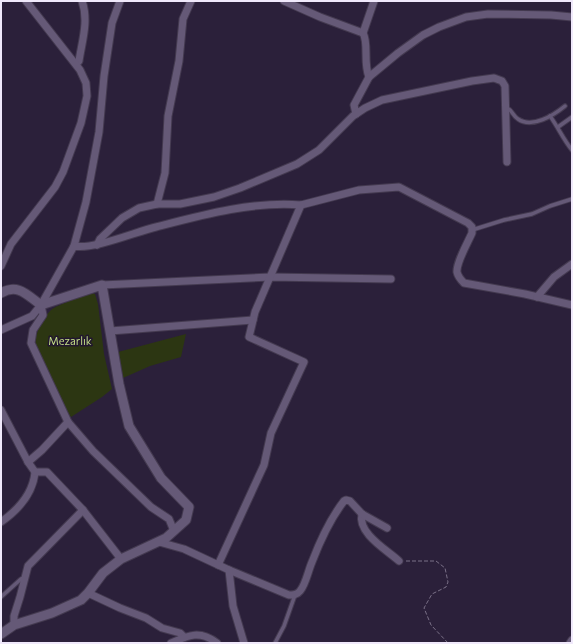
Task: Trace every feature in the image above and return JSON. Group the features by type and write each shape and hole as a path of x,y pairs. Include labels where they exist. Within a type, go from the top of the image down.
{"street":[{"path":"1,266 11,244 55,187 66,164 81,123 87,96 85,78 76,64 26,1"},
{"path":"76,64 79,61 86,25 85,11 82,1"},
{"path":"1,330 32,316 41,305 74,246 86,202 98,132 112,23 120,1"},
{"path":"157,204 165,173 168,116 180,62 183,19 191,1"},
{"path":"284,1 363,33"},
{"path":"369,77 366,68 365,40 363,33 374,1"},
{"path":"356,114 354,105 369,77 398,52 423,35 439,27 456,20 477,15 498,13 572,17"},
{"path":"97,245 100,239 127,214 144,206 157,204 180,204 214,197 240,188 305,160 319,150 347,121 374,104 392,98 472,81 494,78 502,81 505,86 507,108 507,162"},
{"path":"74,246 81,247 97,245 156,227 225,211 285,204 300,205 360,190 399,187 468,223 472,233 458,264 457,271 461,280 468,284 572,305"},
{"path":"218,565 264,465 271,433 304,362 249,337 253,320 300,205"},
{"path":"537,297 554,277 572,264"},
{"path":"41,305 102,285 270,277 391,279"},
{"path":"1,634 14,624 52,613 81,600 103,573 121,559 159,542 186,520 189,508 161,478 129,426 119,384 102,285"},
{"path":"1,291 16,289 41,305 43,316 33,330 31,343 68,422 93,451 151,507 169,519 174,531"},
{"path":"110,331 253,320"},
{"path":"1,410 28,462 35,472 35,478 28,495 12,514 1,522"},
{"path":"28,462 42,450 68,422"},
{"path":"35,472 47,472 83,510 121,559"},
{"path":"159,542 184,549 289,595 295,595 302,589 312,560 326,531 344,501 350,501 362,514 386,528"},
{"path":"14,624 14,616 28,566 34,558 83,510"},
{"path":"362,514 361,518 363,525 370,536 399,561"},
{"path":"229,570 233,606 244,643"},
{"path":"88,593 146,618 162,628 180,633 184,638"},
{"path":"171,643 198,634 217,643"}],"lane":[{"path":"507,108 511,110 519,120 526,122 539,120 550,116 565,106"},
{"path":"550,116 572,150"},
{"path":"558,127 572,117"},
{"path":"472,230 504,220 532,214 572,199"},
{"path":"1,597 24,578"},
{"path":"275,643 284,626 295,595"}],"path":[{"path":"399,561 436,561 445,568 448,582 446,587 432,594 424,608 431,625 448,643"}],"green space":[{"name":"Mezarlık","path":"92,293 95,294 98,304 104,354 112,389 71,417 65,409 35,344 40,326 51,310 64,303"},
{"path":"186,334 181,357 150,366 123,378 118,352"}]}
